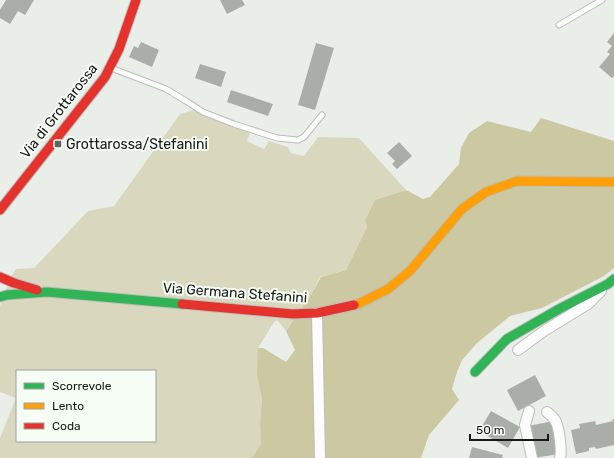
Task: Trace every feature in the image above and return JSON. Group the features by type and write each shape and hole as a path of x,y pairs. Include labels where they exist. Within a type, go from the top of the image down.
{"street":[{"name":"Via di Grottarossa","path":"0,210 96,89 110,68 122,42 136,0"},
{"name":"Via Germana Stefanini","path":"0,297 7,295 47,292 292,314 317,313 358,304 388,289 410,272 462,209 486,192 516,181 614,182"},
{"name":"Via Germana Stefanini","path":"0,277 14,283 47,292"},
{"path":"518,350 544,331 588,304 611,282"},
{"path":"475,372 507,339 559,309 611,282"},
{"path":"317,313 320,458"},
{"path":"529,411 526,425 532,458"},
{"path":"547,412 556,422 561,449 560,458"}],"lane":[{"path":"559,25 602,0"},
{"path":"110,68 166,89 203,112 277,138 298,140 304,137 322,115"}],"green space":[{"path":"194,110 250,133 247,141 264,149 269,141 288,147 291,153 304,156 318,137 359,138 406,190 375,200 365,220 367,227 346,270 320,277 313,291 286,331 277,320 274,322 258,348 262,397 260,425 261,443 252,458 0,458 0,438 16,398 0,392 0,306 12,275 16,269 34,268 88,211 114,206 180,114"}],"shaded area":[{"path":"541,118 614,141 614,268 604,276 542,308 510,316 477,343 462,360 457,372 452,389 459,400 429,435 421,458 252,458 261,443 260,425 262,398 257,374 258,348 263,348 286,362 295,350 286,331 321,277 346,270 367,227 365,220 375,200 406,190 423,199 430,197 459,164 461,148 469,133 487,121 531,132"}],"building":[{"path":"6,0 34,0 25,15 18,11 10,24 0,18 0,10"},
{"path":"220,0 242,0 245,5 227,14"},
{"path":"614,33 614,76 612,78 599,67 610,54 607,52 612,46 607,42"},
{"path":"141,42 159,50 152,67 129,57 134,46 138,48"},
{"path":"316,43 334,48 315,110 298,105"},
{"path":"200,64 226,72 221,87 195,78"},
{"path":"231,90 273,104 268,116 227,102"},
{"path":"399,142 412,156 397,169 392,164 395,161 387,153"},
{"path":"535,375 546,396 518,411 507,390"},
{"path":"491,411 520,427 508,448 479,431"},
{"path":"612,419 614,419 614,445 596,449 595,447 589,448 589,451 576,454 571,430 580,428 579,424 595,421 596,425 613,421"},
{"path":"553,421 559,454 534,458 528,426"},
{"path":"472,447 503,455 502,458 469,458"}],"traffic: fast":[{"path":"475,372 507,339 559,309 608,284 614,279"},
{"path":"0,297 7,295 47,292 182,304"}],"traffic: slow":[{"path":"354,305 388,289 410,271 462,209 486,192 517,181 614,182"}],"traffic: jam":[{"path":"0,210 105,77 119,49 136,0"},
{"path":"0,277 37,290"},
{"path":"182,304 293,314 317,313 354,305"}],"place":[{"name":"Grottarossa/Stefanini","path":"58,144"}]}
